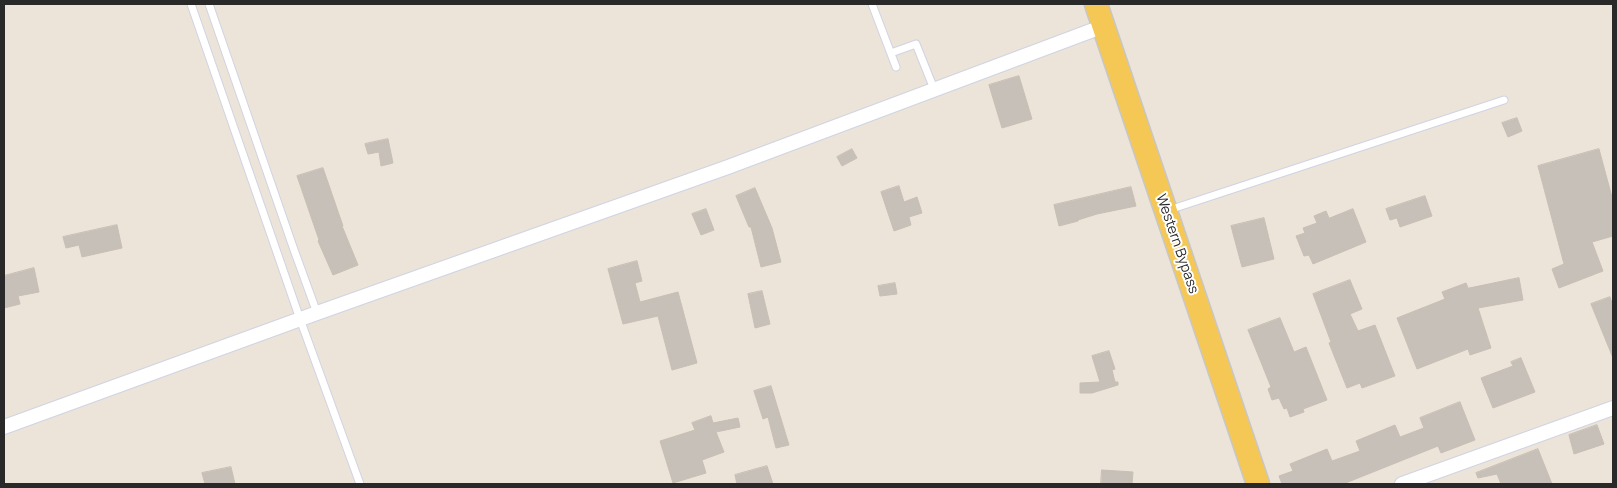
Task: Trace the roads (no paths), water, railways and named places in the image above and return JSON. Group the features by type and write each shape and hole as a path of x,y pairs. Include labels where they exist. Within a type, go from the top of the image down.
{"main road":[{"name":"Western Bypass","path":"1096,4 1258,484"}],"street":[{"path":"4,427 300,319 728,167 1104,26"},
{"path":"1402,484 1613,408"}],"lane":[{"path":"191,4 300,319 360,484"},
{"path":"209,4 317,313"},
{"path":"872,4 896,67"},
{"path":"891,53 916,44 934,89"},
{"path":"1166,211 1504,100"}]}
